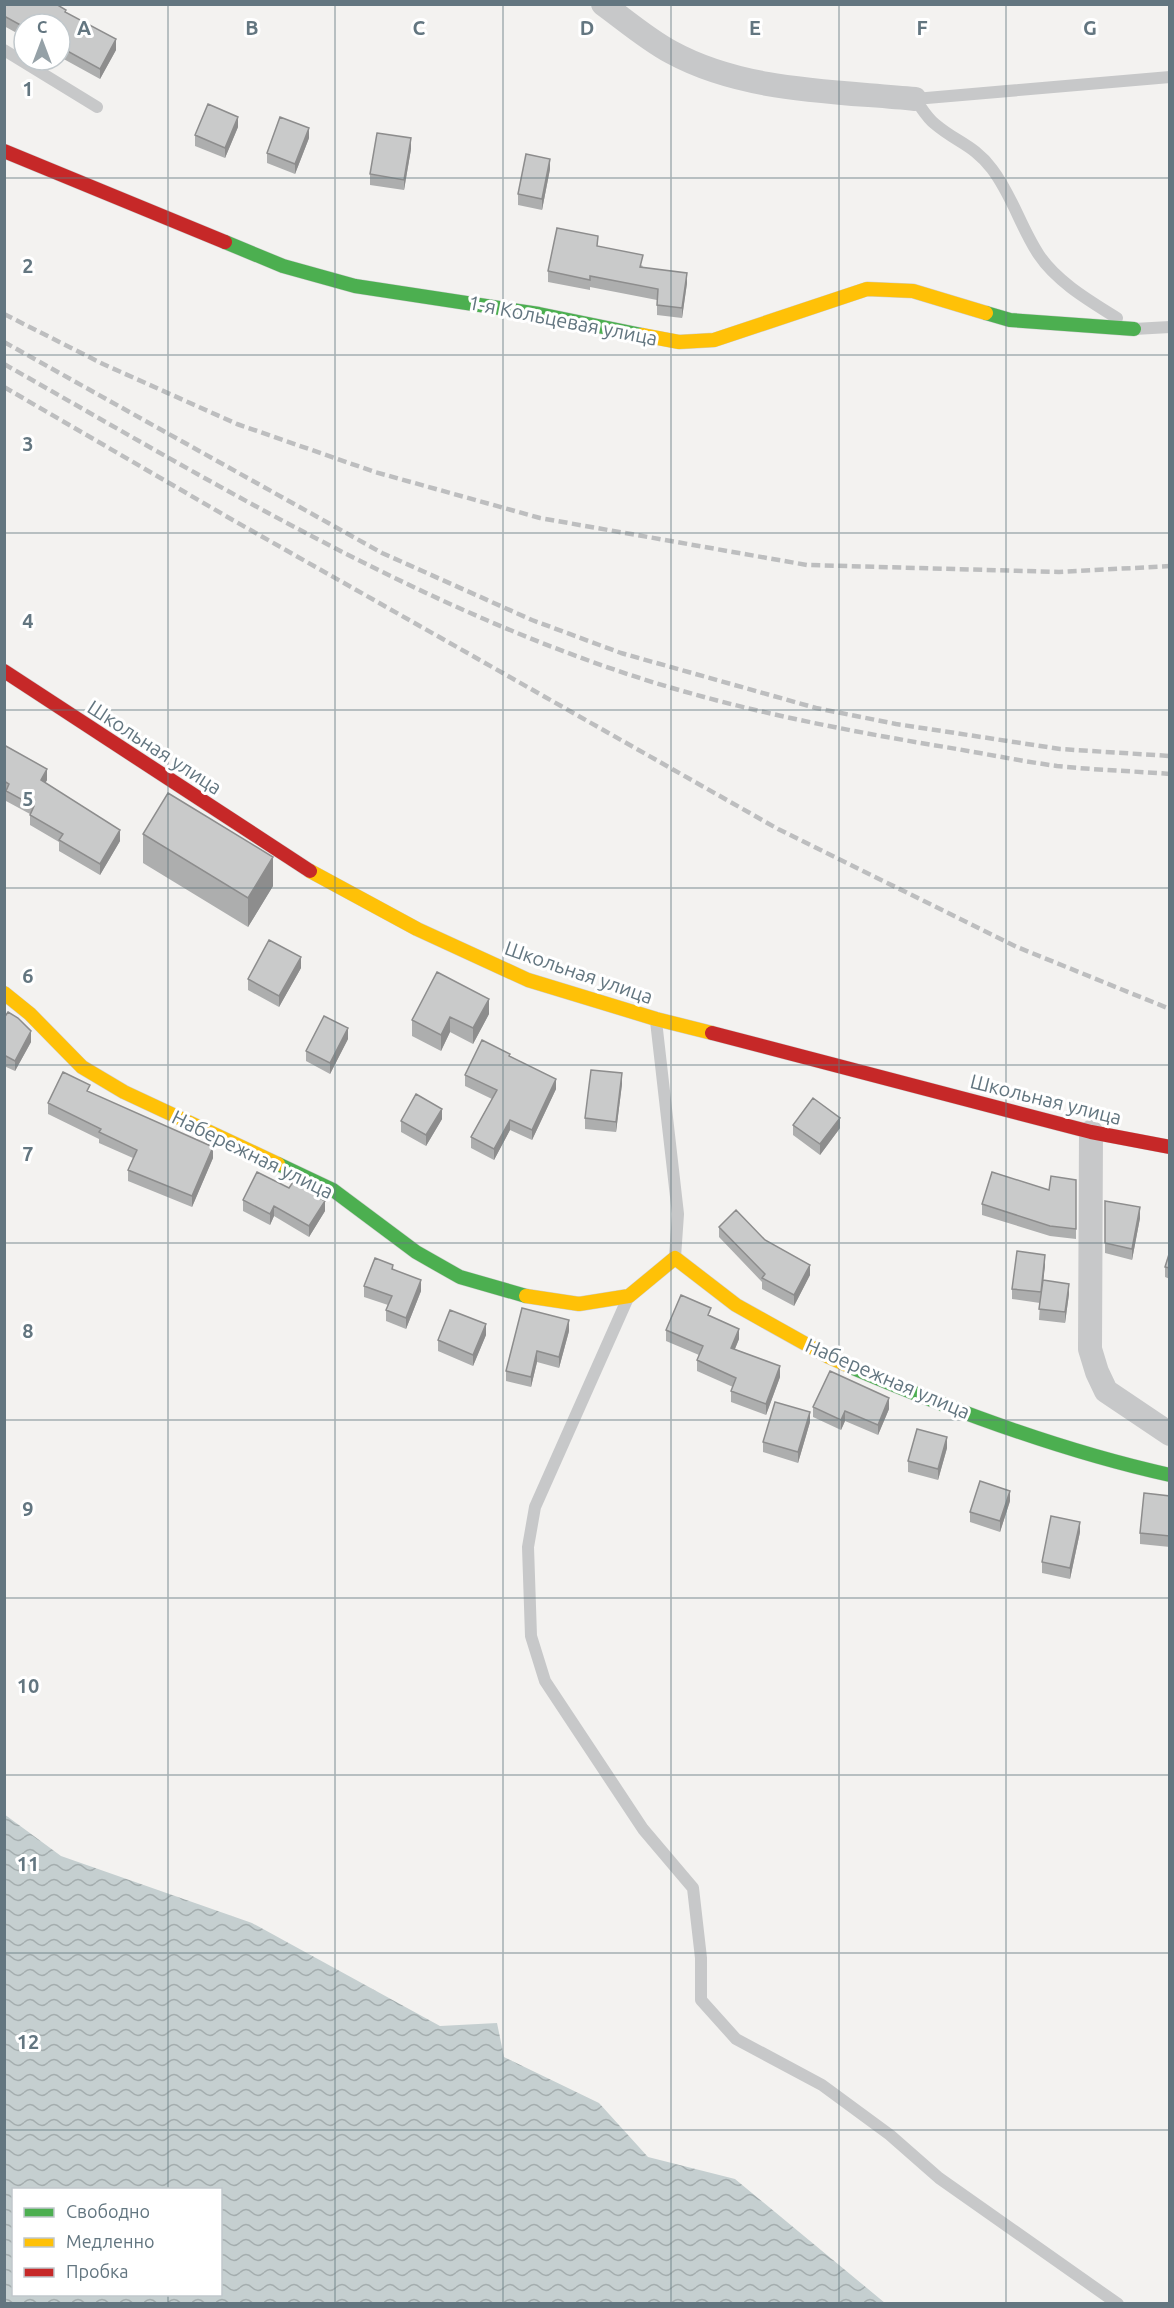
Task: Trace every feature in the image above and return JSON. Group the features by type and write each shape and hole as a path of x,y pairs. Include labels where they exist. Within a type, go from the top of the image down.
{"street":[{"path":"603,4 671,52 720,72 774,85 915,99"},
{"name":"1-я Кольцевая улица","path":"4,151 283,266 355,286 539,314 679,342 714,340 867,289 913,291 1010,320 1134,329"},
{"name":"Школьная улица","path":"4,671 307,869 417,929 528,980 656,1019 1091,1132 1170,1148"},
{"name":"Набережная улица","path":"4,993 30,1014 82,1067 124,1092 333,1190 416,1252 460,1277 518,1294 579,1304 629,1296"},
{"path":"1091,1132 1090,1348 1097,1372 1106,1391 1170,1434"},
{"path":"629,1296 675,1258"},
{"name":"Набережная улица","path":"675,1258 736,1305 829,1357 933,1401 1110,1462 1170,1475"}],"lane":[{"path":"4,50 97,107"},
{"path":"915,99 1170,77"},
{"path":"915,99 934,124 972,148 993,170 1012,201 1039,255 1058,276 1091,302 1134,329 1170,327"},
{"path":"656,1019 678,1214 675,1258"},
{"path":"629,1296 535,1507 528,1547 531,1636 545,1681 643,1830 693,1888 701,1958 701,2000 736,2039 822,2085 890,2135 939,2178 1118,2304"}],"water":[{"path":"4,1814 61,1856 252,1923 440,2026 497,2023 504,2057 599,2103 648,2157 735,2179 885,2303 5,2303"}],"building":[{"path":"4,4 56,4 66,10 65,12 12,12 12,20 4,16"},
{"path":"72,16 116,39 100,69 72,54"},
{"path":"208,104 238,117 225,148 195,135"},
{"path":"280,117 309,128 295,164 267,153"},
{"path":"377,133 411,138 404,180 370,174"},
{"path":"526,154 550,159 542,199 518,194"},
{"path":"557,228 598,236 597,246 643,255 640,267 687,273 682,308 657,305 658,289 590,276 590,280 548,271"},
{"path":"4,745 47,769 41,780 120,830 100,864 59,840 63,834 30,815 34,806 6,791 9,784 4,781"},
{"path":"168,793 273,857 248,898 143,834"},
{"path":"269,940 301,957 279,996 248,979"},
{"path":"437,972 489,999 473,1028 450,1017 441,1035 412,1020"},
{"path":"8,1012 31,1031 15,1061 4,1055 4,1018"},
{"path":"324,1016 348,1028 330,1063 306,1051"},
{"path":"482,1040 556,1079 532,1130 510,1120 494,1149 471,1137 497,1090 465,1075"},
{"path":"591,1070 622,1073 616,1122 585,1118"},
{"path":"63,1072 90,1085 87,1091 213,1147 192,1196 128,1170 137,1150 99,1132 101,1129 48,1103"},
{"path":"416,1094 442,1109 426,1135 401,1121"},
{"path":"813,1098 840,1118 820,1144 793,1125"},
{"path":"257,1172 289,1188 293,1182 325,1201 309,1226 274,1206 270,1214 243,1200"},
{"path":"992,1172 1049,1190 1051,1176 1076,1180 1076,1229 1050,1226 982,1204"},
{"path":"1105,1201 1140,1207 1132,1249 1105,1243"},
{"path":"736,1210 765,1240 810,1265 794,1295 762,1278 765,1274 719,1227"},
{"path":"1017,1251 1045,1255 1041,1292 1012,1289"},
{"path":"1170,1251 1170,1268 1165,1267"},
{"path":"375,1258 393,1265 392,1269 421,1280 406,1318 386,1310 392,1296 364,1286"},
{"path":"1043,1280 1069,1284 1065,1312 1039,1309"},
{"path":"681,1295 711,1308 708,1315 739,1329 731,1348 780,1366 766,1404 731,1391 736,1378 697,1360 703,1346 666,1330"},
{"path":"522,1308 569,1320 559,1357 537,1351 531,1377 506,1371"},
{"path":"450,1310 486,1324 473,1355 438,1340"},
{"path":"830,1371 889,1398 878,1425 845,1411 841,1420 813,1407"},
{"path":"775,1402 810,1412 798,1452 763,1442"},
{"path":"917,1429 947,1437 938,1469 908,1461"},
{"path":"980,1481 1010,1491 1000,1521 970,1512"},
{"path":"1144,1493 1170,1496 1170,1536 1140,1533"},
{"path":"1051,1516 1080,1522 1070,1568 1042,1562"}],"railway":[{"path":"4,314 103,364 237,424 375,472 540,518 807,565 1059,572 1170,566"},
{"path":"4,342 382,553 532,620 621,653 816,708 896,724 1060,749 1170,756"},
{"path":"4,364 223,488 372,567 525,636 604,666 730,704 859,732 1057,766 1170,774"},
{"path":"4,387 231,519 778,829 1017,947 1170,1009"}],"traffic: fast":[{"path":"225,242 283,266 355,286 539,314 642,335"},
{"path":"986,313 1010,320 1134,329"},
{"path":"278,1164 333,1190 416,1252 460,1277 526,1296"},
{"path":"851,1367 929,1399 1048,1442 1170,1475"}],"traffic: slow":[{"path":"642,335 679,342 714,340 867,289 913,291 986,313"},
{"path":"310,871 417,929 528,980 656,1019 712,1033"},
{"path":"4,993 30,1014 82,1067 124,1092 278,1164"},
{"path":"526,1296 579,1304 629,1296 675,1258 736,1305 851,1367"}],"traffic: jam":[{"path":"4,151 225,242"},
{"path":"4,671 310,871"},
{"path":"712,1033 1091,1132 1170,1147"}]}
